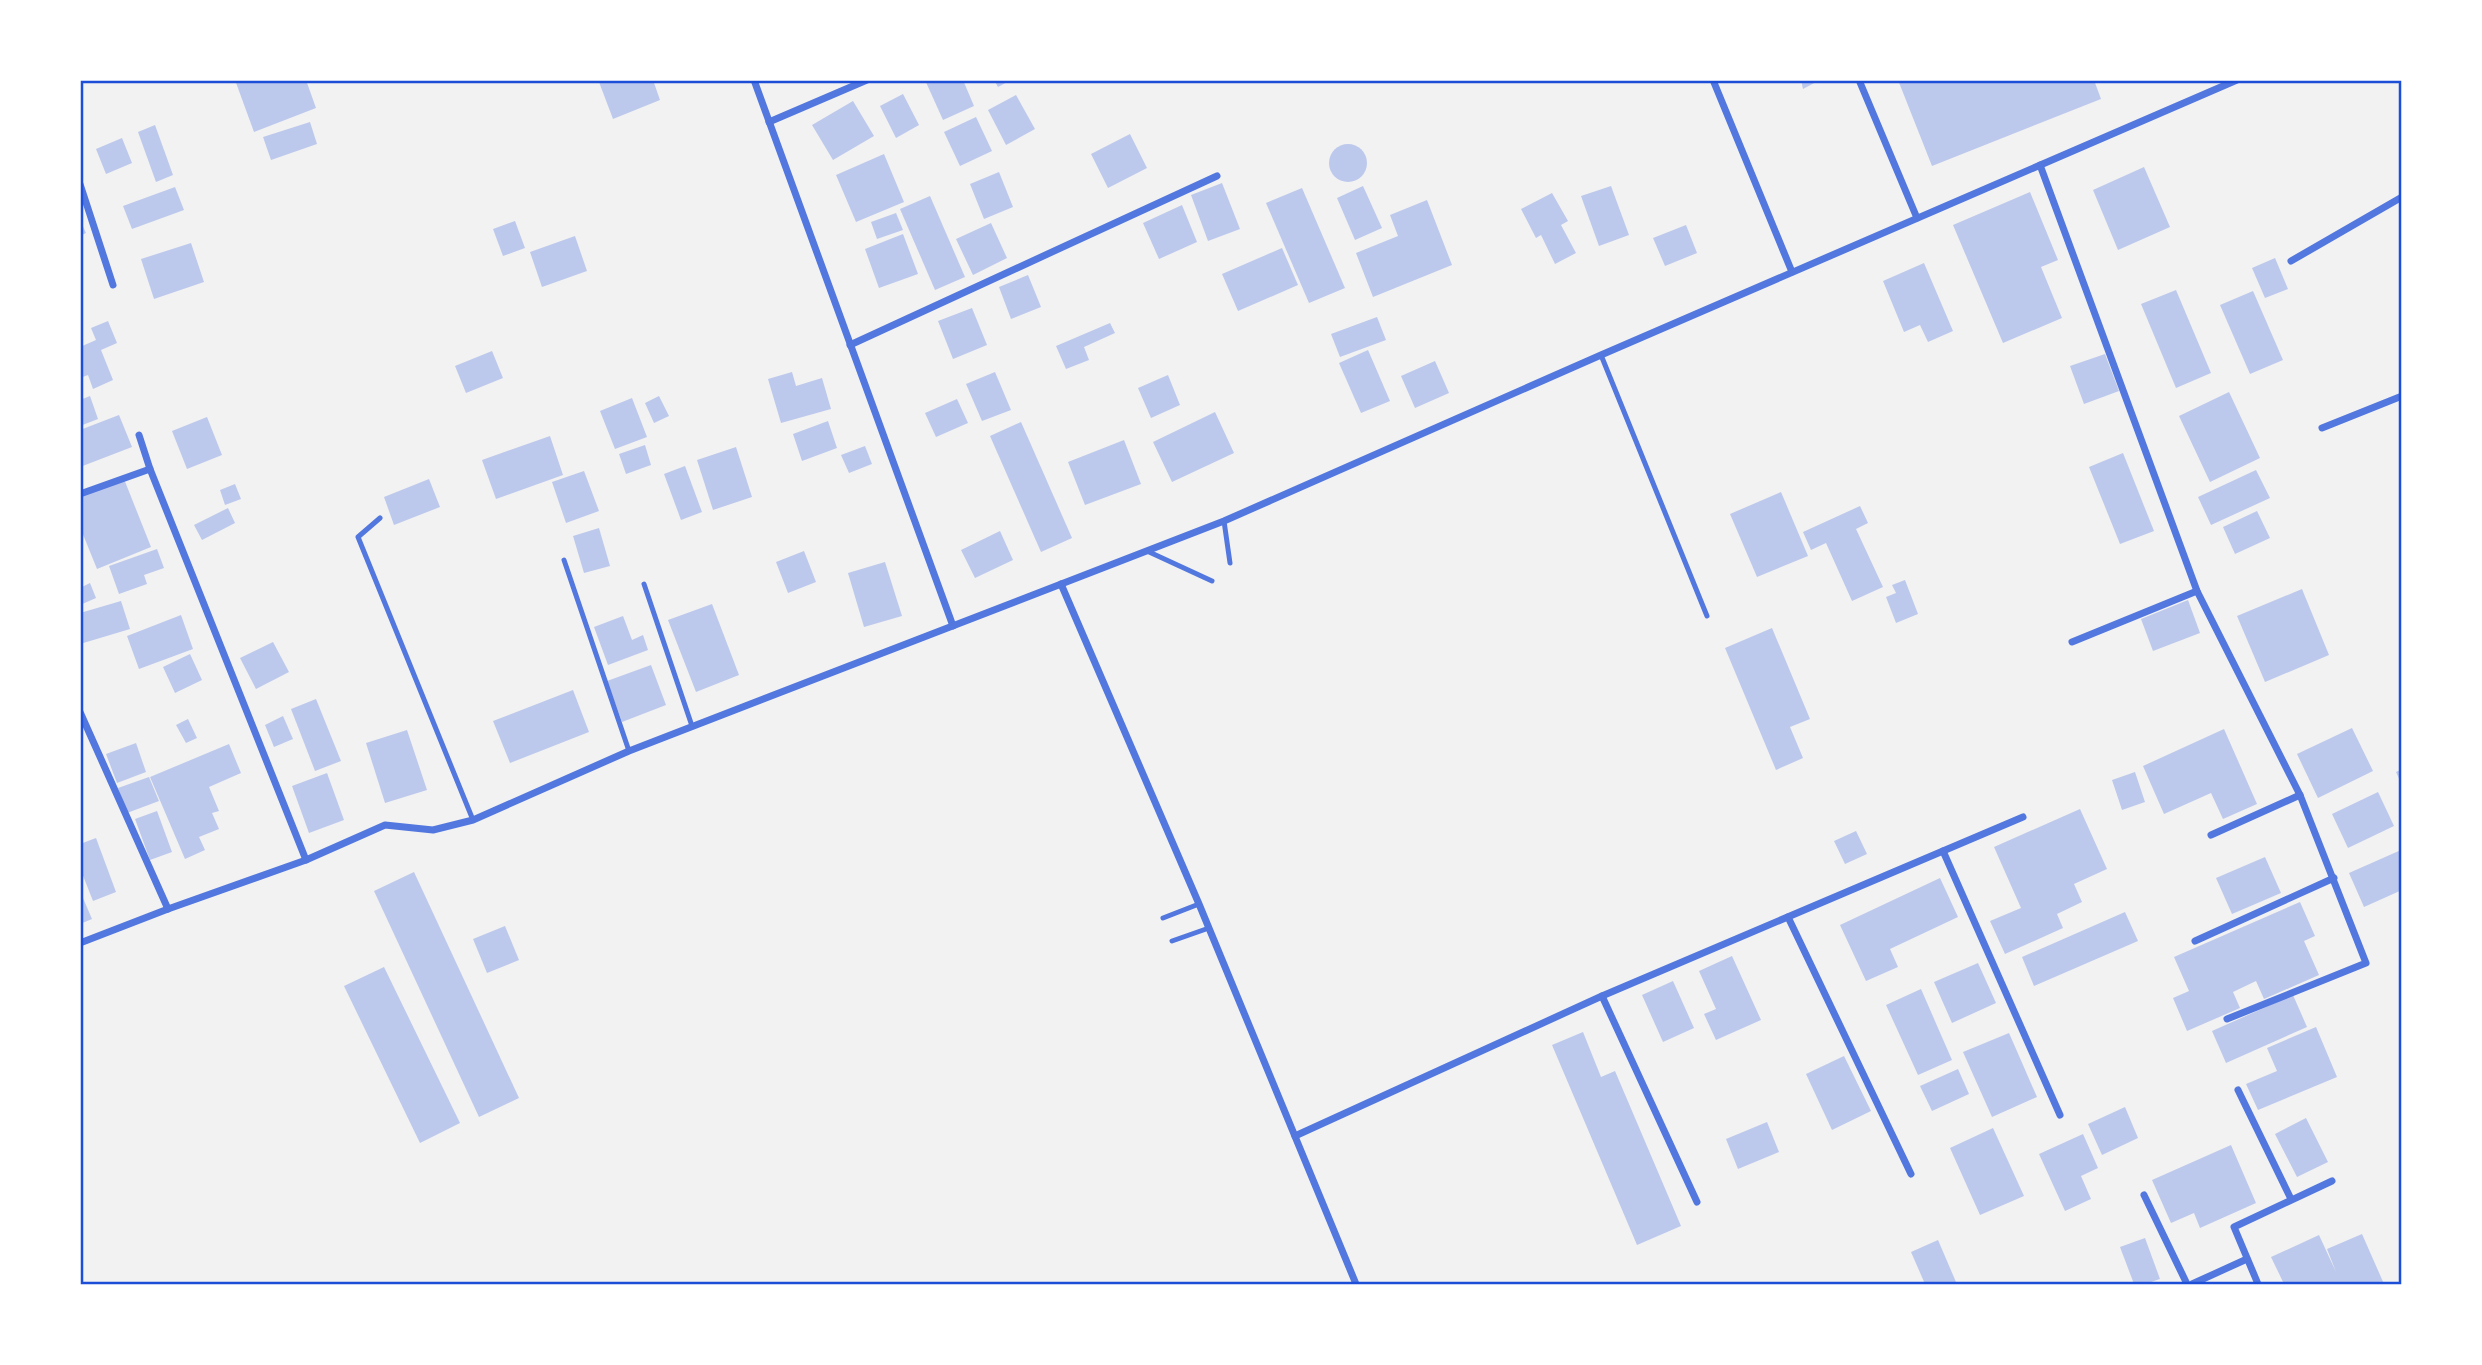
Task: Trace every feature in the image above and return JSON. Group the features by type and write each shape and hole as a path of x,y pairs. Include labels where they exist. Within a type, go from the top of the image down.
{"street":[{"path":"754,80 953,625"},
{"path":"769,122 867,80"},
{"path":"1713,80 1792,272"},
{"path":"1859,80 1917,218"},
{"path":"80,943 306,860 385,825 433,830 473,820 629,751 1224,521 2237,80"},
{"path":"2040,165 2197,591 2300,795 2366,963 2227,1018"},
{"path":"850,345 1217,176"},
{"path":"80,184 113,285"},
{"path":"2291,261 2402,197"},
{"path":"2322,428 2402,396"},
{"path":"139,435 306,860"},
{"path":"80,494 150,468"},
{"path":"1061,584 1199,904 1356,1284"},
{"path":"2072,642 2197,591"},
{"path":"80,712 168,909"},
{"path":"2211,835 2300,795"},
{"path":"1295,1136 1602,996 2023,817"},
{"path":"1943,851 2060,1115"},
{"path":"2195,940 2334,878"},
{"path":"1788,917 1911,1174"},
{"path":"1602,996 1697,1202"},
{"path":"2238,1090 2291,1199"},
{"path":"2258,1284 2234,1227 2332,1181"},
{"path":"2144,1195 2189,1284 2247,1259"}],"lane":[{"path":"1601,355 1707,616"},
{"path":"380,518 358,537 473,820"},
{"path":"1224,521 1230,563"},
{"path":"1147,551 1212,581"},
{"path":"564,560 629,751"},
{"path":"644,584 692,726"},
{"path":"1163,918 1199,904"},
{"path":"1172,941 1209,928"}],"building":[{"path":"235,80 306,80 316,108 254,132"},
{"path":"653,80 660,100 613,119 599,82"},
{"path":"925,80 963,80 974,106 943,120"},
{"path":"994,80 1011,80 998,87"},
{"path":"1801,80 1820,80 1803,89"},
{"path":"1898,80 2094,80 2101,99 1932,166"},
{"path":"903,94 919,125 896,138 880,106"},
{"path":"1016,95 1035,129 1006,145 988,110"},
{"path":"853,101 874,136 833,160 812,125"},
{"path":"976,117 992,151 960,166 944,132"},
{"path":"310,122 317,144 271,160 263,137"},
{"path":"155,125 173,175 156,182 138,132"},
{"path":"1130,134 1147,168 1108,188 1091,154"},
{"path":"122,138 132,163 106,174 96,149"},
{"path":"1348,144 1361,150 1367,163 1361,176 1348,182 1335,176 1329,163 1335,150"},
{"path":"884,154 904,202 856,222 836,175"},
{"path":"2144,167 2170,227 2118,250 2093,190"},
{"path":"999,172 1013,207 984,219 970,184"},
{"path":"1222,183 1240,229 1208,241 1191,195"},
{"path":"1363,186 1382,228 1355,240 1337,198"},
{"path":"1611,186 1629,235 1599,246 1581,196"},
{"path":"175,187 184,210 132,229 123,206"},
{"path":"1302,188 1345,288 1309,303 1266,203"},
{"path":"2030,192 2058,260 2041,267 2062,318 2003,343 1953,225"},
{"path":"1552,193 1568,221 1561,225 1576,253 1555,264 1541,235 1536,238 1521,209"},
{"path":"930,196 965,277 935,290 900,209"},
{"path":"1427,200 1452,265 1373,297 1356,253 1398,236 1390,215"},
{"path":"1182,205 1197,242 1159,259 1143,223"},
{"path":"896,213 903,230 877,239 871,222"},
{"path":"80,220 86,233 80,236"},
{"path":"515,221 525,248 503,256 493,229"},
{"path":"991,223 1007,258 973,275 956,239"},
{"path":"1686,225 1697,253 1665,266 1653,238"},
{"path":"903,234 918,274 879,288 865,249"},
{"path":"575,236 587,271 542,287 530,252"},
{"path":"191,243 204,282 154,299 141,259"},
{"path":"1282,248 1298,285 1238,311 1222,274"},
{"path":"2275,258 2288,289 2265,298 2252,268"},
{"path":"1924,263 1953,331 1928,342 1920,325 1904,332 1883,281"},
{"path":"1028,275 1041,307 1011,319 999,287"},
{"path":"2176,290 2211,373 2176,388 2141,304"},
{"path":"2253,291 2283,360 2250,374 2220,305"},
{"path":"972,308 987,345 953,359 938,321"},
{"path":"1377,317 1386,340 1340,357 1331,334"},
{"path":"108,321 117,343 101,350 113,380 93,389 88,375 80,378 80,347 96,340 91,328"},
{"path":"1110,323 1115,333 1084,347 1089,360 1066,369 1056,346"},
{"path":"1368,350 1390,401 1361,413 1339,363"},
{"path":"492,351 503,378 466,393 455,366"},
{"path":"2105,354 2119,391 2084,404 2070,366"},
{"path":"1435,361 1449,393 1415,408 1401,376"},
{"path":"792,372 796,386 822,378 831,409 781,423 768,379"},
{"path":"995,372 1011,410 982,421 966,384"},
{"path":"1168,375 1180,405 1151,418 1138,388"},
{"path":"2229,392 2260,458 2210,482 2179,416"},
{"path":"90,396 98,419 80,426 80,400"},
{"path":"659,396 669,416 654,423 645,403"},
{"path":"632,398 647,437 615,449 600,411"},
{"path":"957,399 968,423 936,437 925,413"},
{"path":"1215,412 1234,453 1172,482 1153,442"},
{"path":"119,415 132,447 80,467 80,430"},
{"path":"207,417 222,455 187,469 172,431"},
{"path":"828,421 837,448 802,461 793,434"},
{"path":"1021,422 1072,538 1041,552 990,436"},
{"path":"550,436 563,475 496,499 482,460"},
{"path":"1124,440 1141,484 1085,505 1068,462"},
{"path":"645,445 651,465 626,474 619,454"},
{"path":"865,446 872,464 849,473 841,455"},
{"path":"736,447 752,497 713,510 697,460"},
{"path":"2123,453 2154,531 2120,544 2089,467"},
{"path":"685,466 702,512 681,520 664,474"},
{"path":"2256,470 2270,498 2211,525 2198,497"},
{"path":"584,471 599,511 566,523 552,482"},
{"path":"124,479 151,547 97,569 80,527 80,497"},
{"path":"429,479 440,507 394,525 384,497"},
{"path":"235,484 241,499 225,505 220,490"},
{"path":"1781,492 1808,556 1757,577 1730,514"},
{"path":"1860,506 1868,523 1856,529 1883,587 1852,601 1826,543 1811,550 1803,532"},
{"path":"228,508 235,523 202,540 194,525"},
{"path":"2257,511 2270,538 2235,554 2223,527"},
{"path":"599,528 610,566 584,573 573,536"},
{"path":"1000,531 1013,560 975,578 961,550"},
{"path":"157,549 164,568 144,575 147,584 119,594 109,566"},
{"path":"804,551 816,582 788,593 776,562"},
{"path":"885,562 902,616 864,627 848,573"},
{"path":"1905,580 1918,614 1896,623 1886,597 1896,593 1892,585"},
{"path":"90,583 96,598 80,605 80,588"},
{"path":"2302,589 2329,655 2265,682 2237,616"},
{"path":"2188,600 2200,633 2153,651 2141,619"},
{"path":"121,601 130,629 80,644 80,613"},
{"path":"712,604 739,675 696,692 668,620"},
{"path":"181,615 193,649 139,669 127,636"},
{"path":"623,616 632,640 643,635 648,650 608,665 594,627"},
{"path":"1772,628 1810,719 1790,727 1803,758 1776,770 1725,648"},
{"path":"273,642 289,672 256,689 240,658"},
{"path":"190,654 202,680 175,693 163,667"},
{"path":"651,665 666,705 622,722 607,681"},
{"path":"573,690 589,732 510,763 493,721"},
{"path":"316,699 341,761 315,771 291,709"},
{"path":"283,716 293,739 274,747 265,725"},
{"path":"188,719 197,738 186,743 176,725"},
{"path":"2352,728 2373,771 2318,798 2297,754"},
{"path":"2224,729 2257,804 2223,819 2211,793 2164,814 2143,766"},
{"path":"407,730 427,790 385,803 366,743"},
{"path":"136,743 146,772 117,783 106,754"},
{"path":"229,744 241,773 209,787 219,811 212,813 219,829 199,837 205,850 185,859 150,777"},
{"path":"2402,769 2402,785 2396,772"},
{"path":"2135,772 2145,802 2122,810 2112,780"},
{"path":"327,773 344,820 309,833 292,786"},
{"path":"149,777 159,801 127,813 118,788"},
{"path":"2378,792 2394,826 2348,848 2332,814"},
{"path":"2080,809 2107,869 2074,884 2082,902 2057,914 2063,928 2005,954 1990,921 2021,908 1994,847"},
{"path":"157,811 172,852 150,860 135,819"},
{"path":"1856,831 1867,854 1845,864 1834,841"},
{"path":"96,838 116,892 93,901 80,868 80,844"},
{"path":"2401,850 2402,890 2364,907 2349,873"},
{"path":"2265,857 2281,893 2232,914 2216,878"},
{"path":"414,872 519,1098 479,1117 374,891"},
{"path":"1940,878 1958,917 1890,949 1898,967 1866,981 1840,925"},
{"path":"80,891 92,919 80,924"},
{"path":"2300,902 2315,936 2304,941 2319,975 2264,999 2256,981 2233,992 2240,1008 2187,1031 2173,998 2189,991 2174,957"},
{"path":"2125,912 2138,941 2034,986 2022,957"},
{"path":"505,926 519,960 487,973 473,939"},
{"path":"1732,956 1761,1020 1716,1040 1704,1014 1716,1009 1699,971"},
{"path":"1978,963 1996,1003 1952,1023 1934,982"},
{"path":"384,967 460,1123 420,1143 344,986"},
{"path":"1673,981 1694,1028 1663,1042 1642,995"},
{"path":"1921,989 1952,1060 1918,1075 1886,1005"},
{"path":"2293,995 2307,1027 2226,1063 2212,1031"},
{"path":"2316,1027 2337,1077 2258,1110 2246,1084 2277,1071 2267,1048"},
{"path":"1583,1032 1601,1077 1615,1071 1681,1226 1637,1245 1552,1045"},
{"path":"2009,1033 2037,1097 1992,1117 1963,1052"},
{"path":"1844,1056 1871,1111 1832,1130 1806,1074"},
{"path":"1958,1069 1969,1094 1932,1111 1920,1086"},
{"path":"2125,1107 2138,1138 2102,1155 2088,1124"},
{"path":"2306,1118 2328,1162 2297,1177 2275,1134"},
{"path":"1767,1122 1779,1152 1738,1169 1726,1139"},
{"path":"1993,1128 2024,1196 1980,1215 1950,1148"},
{"path":"2083,1134 2098,1168 2081,1176 2091,1199 2065,1211 2039,1154"},
{"path":"2231,1145 2256,1203 2200,1228 2194,1213 2171,1223 2152,1180"},
{"path":"2362,1234 2384,1284 2284,1284 2271,1257 2319,1235 2336,1272 2327,1249"},
{"path":"2145,1238 2160,1279 2134,1284 2120,1247"},
{"path":"1938,1240 1956,1282 1925,1284 1911,1252"}]}
